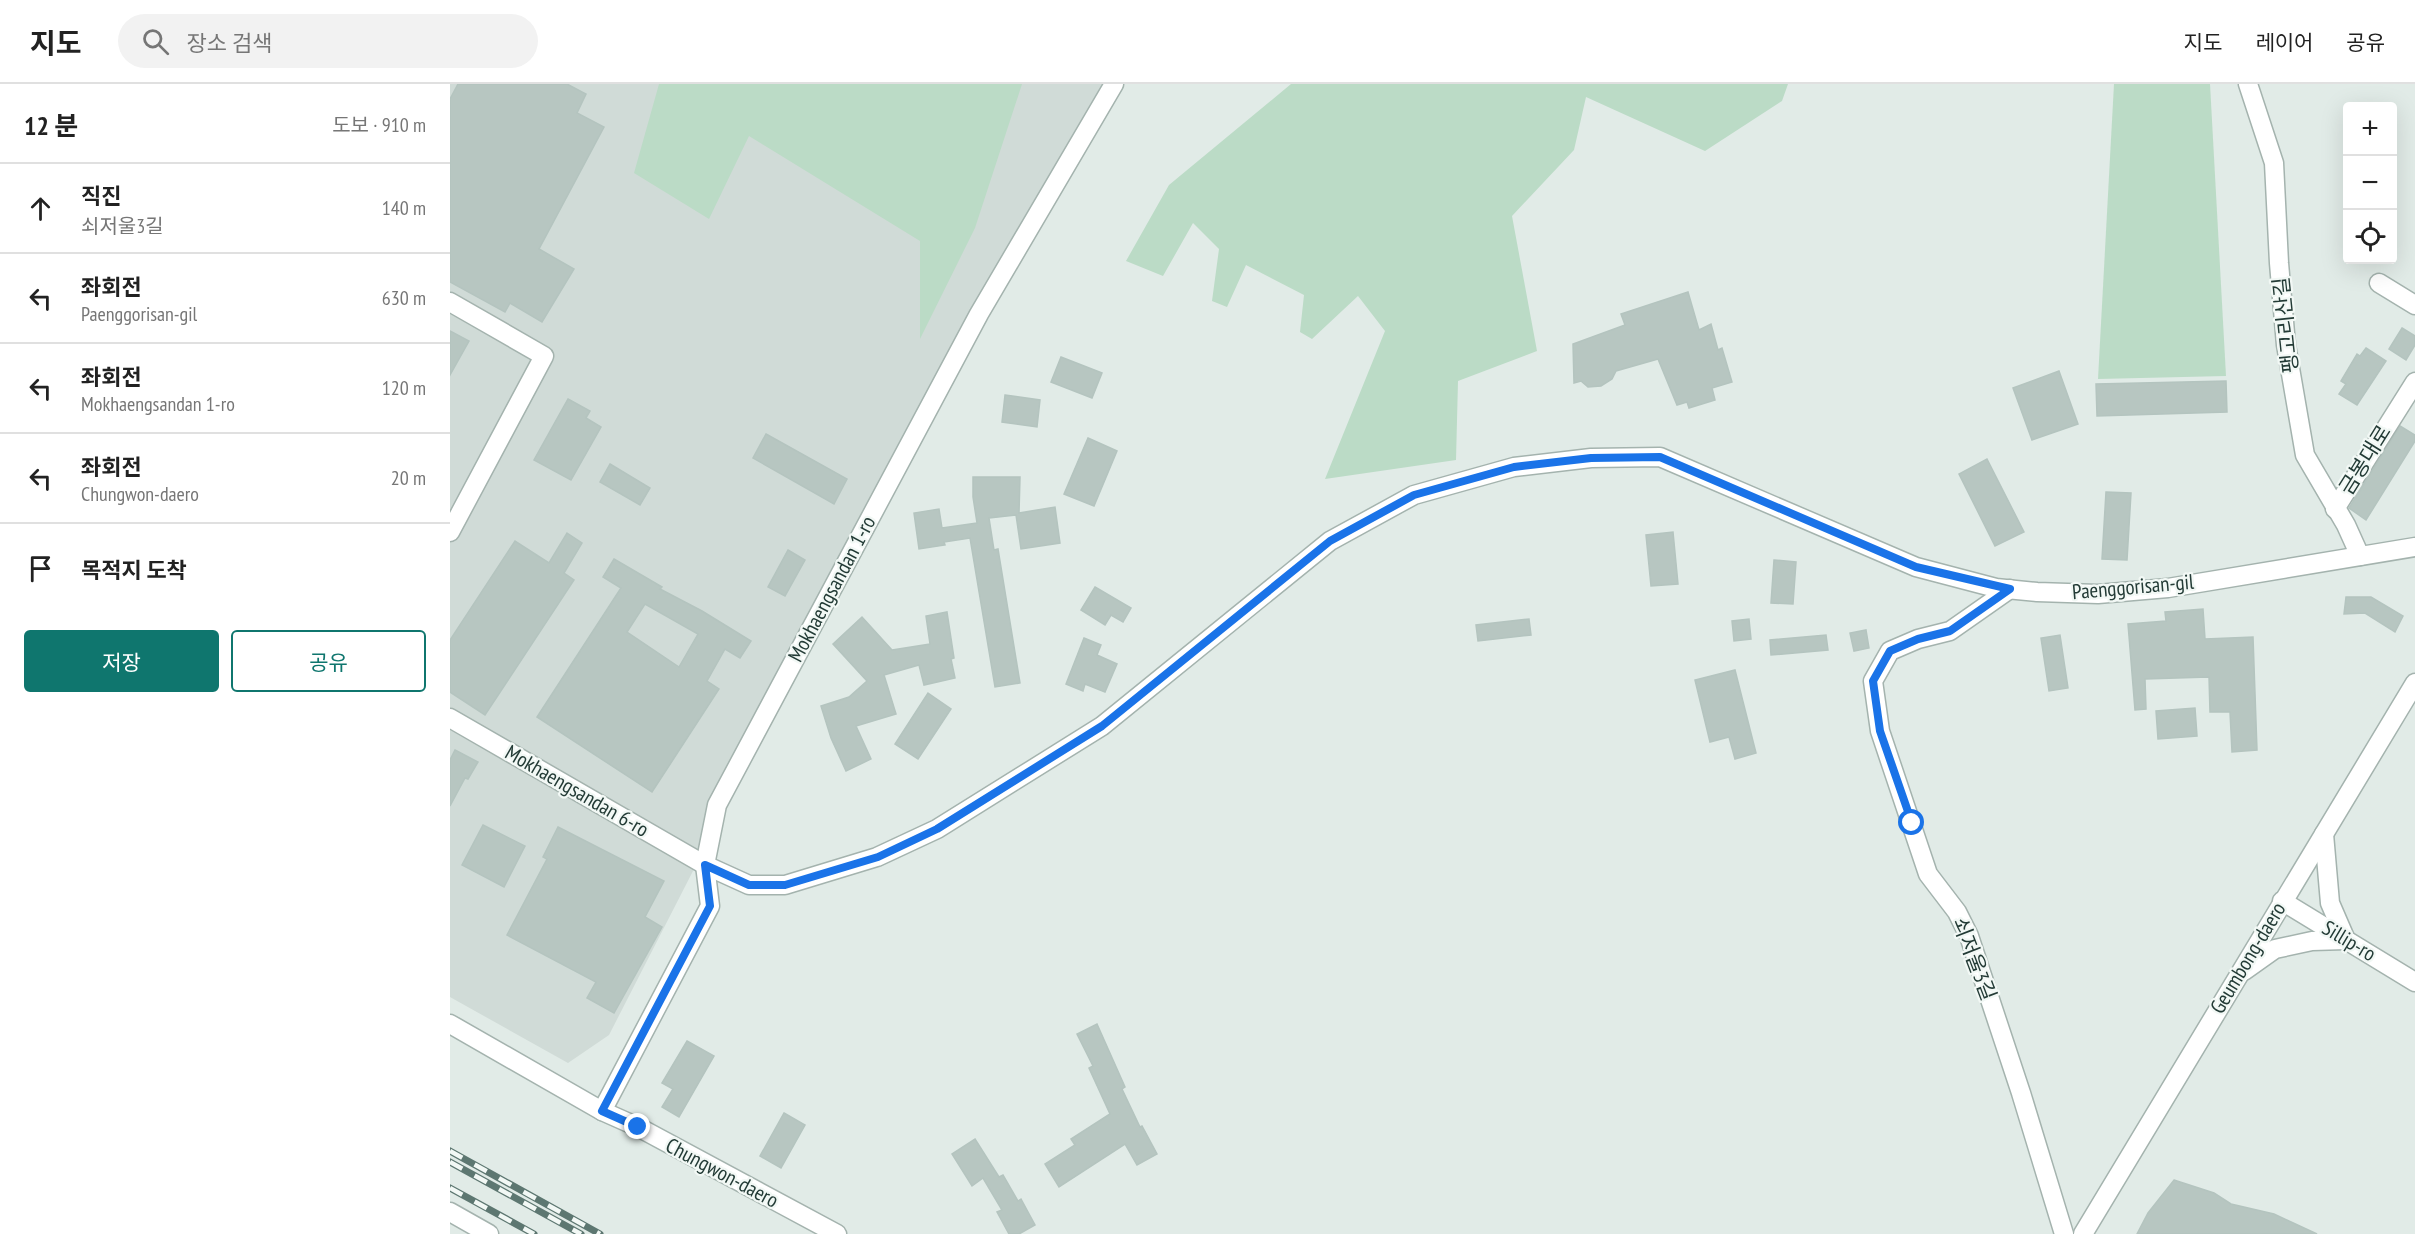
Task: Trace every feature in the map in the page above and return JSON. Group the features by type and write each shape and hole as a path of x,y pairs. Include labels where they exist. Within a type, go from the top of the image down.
{"street":[{"name":"Mokhaengsandan 1-ro","path":"602,1111 710,906 705,865 717,806 979,314 1114,84"},
{"name":"팽고리산길","path":"2248,84 2274,163 2286,345 2305,456 2346,525 2360,556"},
{"path":"2379,283 2415,305"},
{"path":"450,302 544,356 450,532"},
{"name":"금봉대로","path":"2335,508 2415,382"},
{"name":"Paenggorisan-gil","path":"705,865 749,885 785,885 878,857 937,829 1102,726 1330,541 1414,495 1514,467 1591,458 1660,457 1916,567 2010,589 2098,594 2168,588 2415,547"},
{"name":"쇠저울3길","path":"2010,589 1950,631 1918,639 1890,651 1873,681 1880,731 1928,874 1957,912 1969,936 2021,1093 2064,1234"},
{"name":"Geumbong-daero","path":"2083,1234 2415,683"},
{"name":"Mokhaengsandan 6-ro","path":"450,718 705,865"},
{"path":"2238,975 2275,949 2312,941 2346,940 2330,903 2324,834"},
{"name":"Sillip-ro","path":"2282,901 2415,982"},
{"name":"Chungwon-daero","path":"450,1024 602,1111 638,1127 837,1234"},
{"path":"450,1212 489,1234"}],"shaded area":[{"path":"450,84 1109,84 964,342 609,1035 568,1063 450,997"}],"green space":[{"path":"659,84 1022,84 975,228 920,339 920,241 749,136 709,219 634,173"},
{"path":"1291,84 1788,84 1782,101 1705,151 1586,97 1574,150 1512,216 1537,351 1458,381 1456,460 1325,479 1385,331 1358,296 1312,339 1300,332 1304,295 1246,265 1227,307 1212,301 1219,249 1193,223 1163,276 1126,261 1169,185"},
{"path":"2114,84 2210,84 2226,376 2098,379"}],"building":[{"path":"458,84 567,84 586,94 577,113 604,127 539,249 574,269 542,322 510,303 505,312 450,282 450,99"},
{"path":"1688,292 1699,330 1711,324 1718,350 1722,348 1732,382 1712,388 1715,400 1689,408 1687,402 1677,405 1658,359 1616,371 1612,379 1601,386 1588,387 1581,381 1574,383 1573,344 1625,325 1621,314"},
{"path":"2402,328 2415,336 2415,345 2406,360 2389,349"},
{"path":"450,331 469,341 450,375"},
{"path":"2366,348 2386,361 2357,405 2339,394 2346,384 2341,381 2357,354 2360,356"},
{"path":"1061,357 1102,373 1092,398 1051,382"},
{"path":"2059,371 2078,424 2032,440 2013,388"},
{"path":"2226,381 2227,412 2097,416 2096,384"},
{"path":"1005,395 1040,400 1037,427 1002,422"},
{"path":"568,399 590,411 586,418 601,427 571,480 534,460"},
{"path":"2400,426 2415,435 2415,441 2366,520 2349,508"},
{"path":"766,434 847,479 834,504 753,458"},
{"path":"1088,438 1117,451 1094,506 1064,494"},
{"path":"1987,459 2024,532 1995,546 1959,474"},
{"path":"610,464 650,488 640,505 600,482"},
{"path":"973,477 1020,477 1019,513 1055,507 1060,543 1021,549 1016,515 989,518 994,550 998,549 1020,683 995,687 970,538 919,549 914,513 939,509 942,528 977,523"},
{"path":"2106,492 2131,493 2127,560 2102,559"},
{"path":"1673,532 1678,584 1651,586 1646,535"},
{"path":"567,533 582,543 564,573 574,580 485,715 450,692 450,640 515,541 549,563"},
{"path":"788,550 805,560 785,596 768,587"},
{"path":"614,559 662,587 660,589 751,641 740,658 725,649 707,681 719,689 652,792 537,717 621,588 603,577","holes":["645,604 698,634 679,667 627,632"]},
{"path":"1774,560 1796,562 1793,604 1771,603"},
{"path":"1095,587 1131,608 1123,622 1111,615 1105,625 1081,610"},
{"path":"2346,597 2371,597 2403,616 2395,632 2365,613 2344,614"},
{"path":"2203,609 2205,639 2253,637 2257,750 2232,752 2230,712 2210,712 2209,677 2145,679 2146,709 2135,710 2128,624 2166,621 2165,612"},
{"path":"947,612 955,678 924,685 919,665 884,675 896,714 856,726 871,759 846,771 831,738 821,706 849,697 867,681 833,644 862,617 892,650 930,644 926,616"},
{"path":"1529,619 1531,635 1478,641 1476,625"},
{"path":"1749,619 1751,639 1734,641 1732,621"},
{"path":"1866,630 1869,648 1854,651 1850,633"},
{"path":"1826,635 1828,650 1771,655 1770,640"},
{"path":"2060,635 2068,688 2049,691 2041,638"},
{"path":"1084,638 1101,645 1097,655 1117,664 1105,692 1085,684 1083,691 1066,684"},
{"path":"1735,670 1756,753 1735,759 1729,737 1710,742 1695,680"},
{"path":"928,693 951,709 918,759 895,744"},
{"path":"2195,708 2197,736 2158,739 2156,711"},
{"path":"455,750 478,762 468,779 465,778 450,806 450,760"},
{"path":"483,825 525,846 504,887 462,865"},
{"path":"558,827 664,881 645,917 662,927 614,1013 587,998 596,982 507,935 547,859 543,857"},
{"path":"1097,1024 1125,1087 1122,1089 1140,1127 1142,1126 1157,1154 1137,1165 1125,1144 1059,1187 1045,1164 1075,1145 1071,1139 1110,1114 1089,1068 1093,1066 1077,1034"},
{"path":"687,1041 714,1056 679,1117 662,1107 673,1089 662,1083"},
{"path":"784,1113 805,1125 781,1168 760,1156"},
{"path":"975,1139 999,1177 1003,1175 1018,1201 1021,1199 1035,1225 1019,1234 1009,1234 997,1212 1002,1210 983,1178 972,1186 952,1154"},
{"path":"2174,1180 2214,1193 2231,1204 2274,1214 2317,1234 2137,1234 2148,1213"}],"railway":[{"path":"450,1151 600,1234"},
{"path":"450,1162 581,1234"},
{"path":"450,1188 534,1234"}],"route":[{"path":"638,1127 602,1111 710,906 705,865 749,885 785,885 878,857 937,829 1102,726 1330,541 1414,495 1514,467 1591,458 1660,457 1916,567 1996,588 2010,589 1950,631 1918,639 1890,651 1873,681 1880,731 1912,823"}]}
